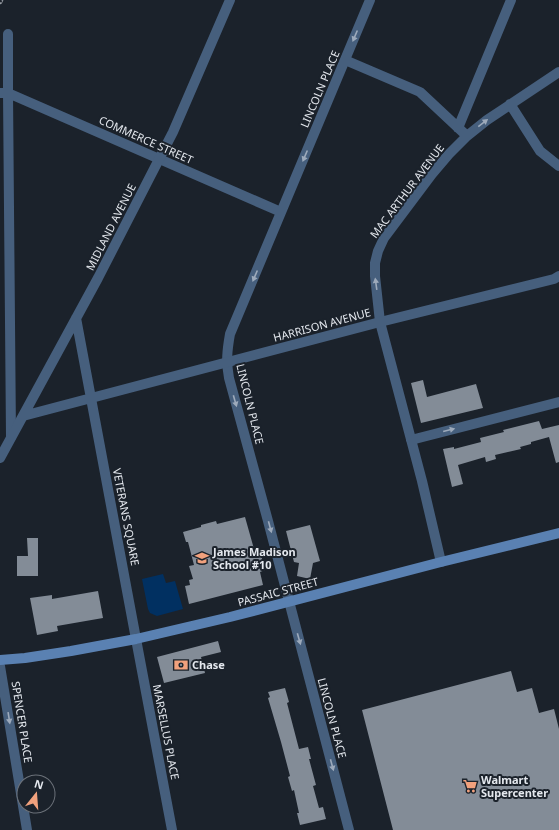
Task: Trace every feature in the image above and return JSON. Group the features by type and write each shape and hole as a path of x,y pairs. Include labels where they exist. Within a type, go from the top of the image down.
{"main road":[{"name":"PASSAIC STREET","path":"0,660 71,652 136,639 230,617 559,533"}],"street":[{"name":"MIDLAND AVENUE","path":"0,458 76,318 173,132 230,0"},
{"name":"LINCOLN PLACE","path":"349,830 267,515 229,378 227,350 230,334 370,0"},
{"path":"458,128 511,0"},
{"path":"8,34 4,93 11,438"},
{"path":"345,60 420,92 467,136"},
{"name":"MAC ARTHUR AVENUE","path":"441,562 380,322 375,263 378,251 384,238 432,174 449,154 467,136 487,120 559,72"},
{"name":"COMMERCE STREET","path":"4,93 282,212"},
{"path":"510,104 540,151 559,166"},
{"name":"HARRISON AVENUE","path":"92,398 380,322 554,279 559,276"},
{"name":"VETERANS SQUARE","path":"76,318 136,639"},
{"path":"0,390 11,390"},
{"path":"22,416 92,398"},
{"path":"411,440 559,402"},
{"name":"MARSELLUS PLACE","path":"136,639 172,830"},
{"name":"SPENCER PLACE","path":"0,666 27,830"}],"shaded area":[{"path":"163,574 166,583 175,581 183,609 157,616 150,613 148,609 142,579"}],"building":[{"path":"423,380 427,397 476,384 483,408 421,423 411,383"},
{"path":"539,421 542,429 559,425 559,462 556,463 549,437 531,442 531,444 520,447 521,449 495,455 496,459 486,462 485,457 458,465 463,484 452,487 443,449 454,447 454,449 481,442 480,438 504,432 503,430"},
{"path":"245,517 254,549 259,547 265,570 260,572 263,585 189,604 185,586 190,585 189,580 193,579 189,566 194,565 188,542 186,542 183,532 216,521 217,524"},
{"path":"310,525 320,561 313,563 310,579 297,576 299,563 294,562 286,531"},
{"path":"27,538 38,538 38,576 17,576 17,556 28,556"},
{"path":"98,591 103,618 57,626 58,631 37,635 30,598 52,595 52,599"},
{"name":"Chase","path":"218,641 221,652 201,657 205,673 164,683 157,657"},
{"name":"Walmart Supercenter","path":"511,671 517,692 532,688 539,713 554,709 559,729 559,830 393,830 362,710"},
{"path":"285,688 289,702 287,703 299,749 308,747 311,759 309,759 316,785 313,786 319,808 323,807 326,819 300,825 294,790 292,791 288,777 290,776 268,698 270,697 268,692"}],"place":[{"name":"James Madison School #10","path":"202,558"},
{"name":"Chase","path":"181,665"},
{"name":"Walmart Supercenter","path":"470,786"}]}
